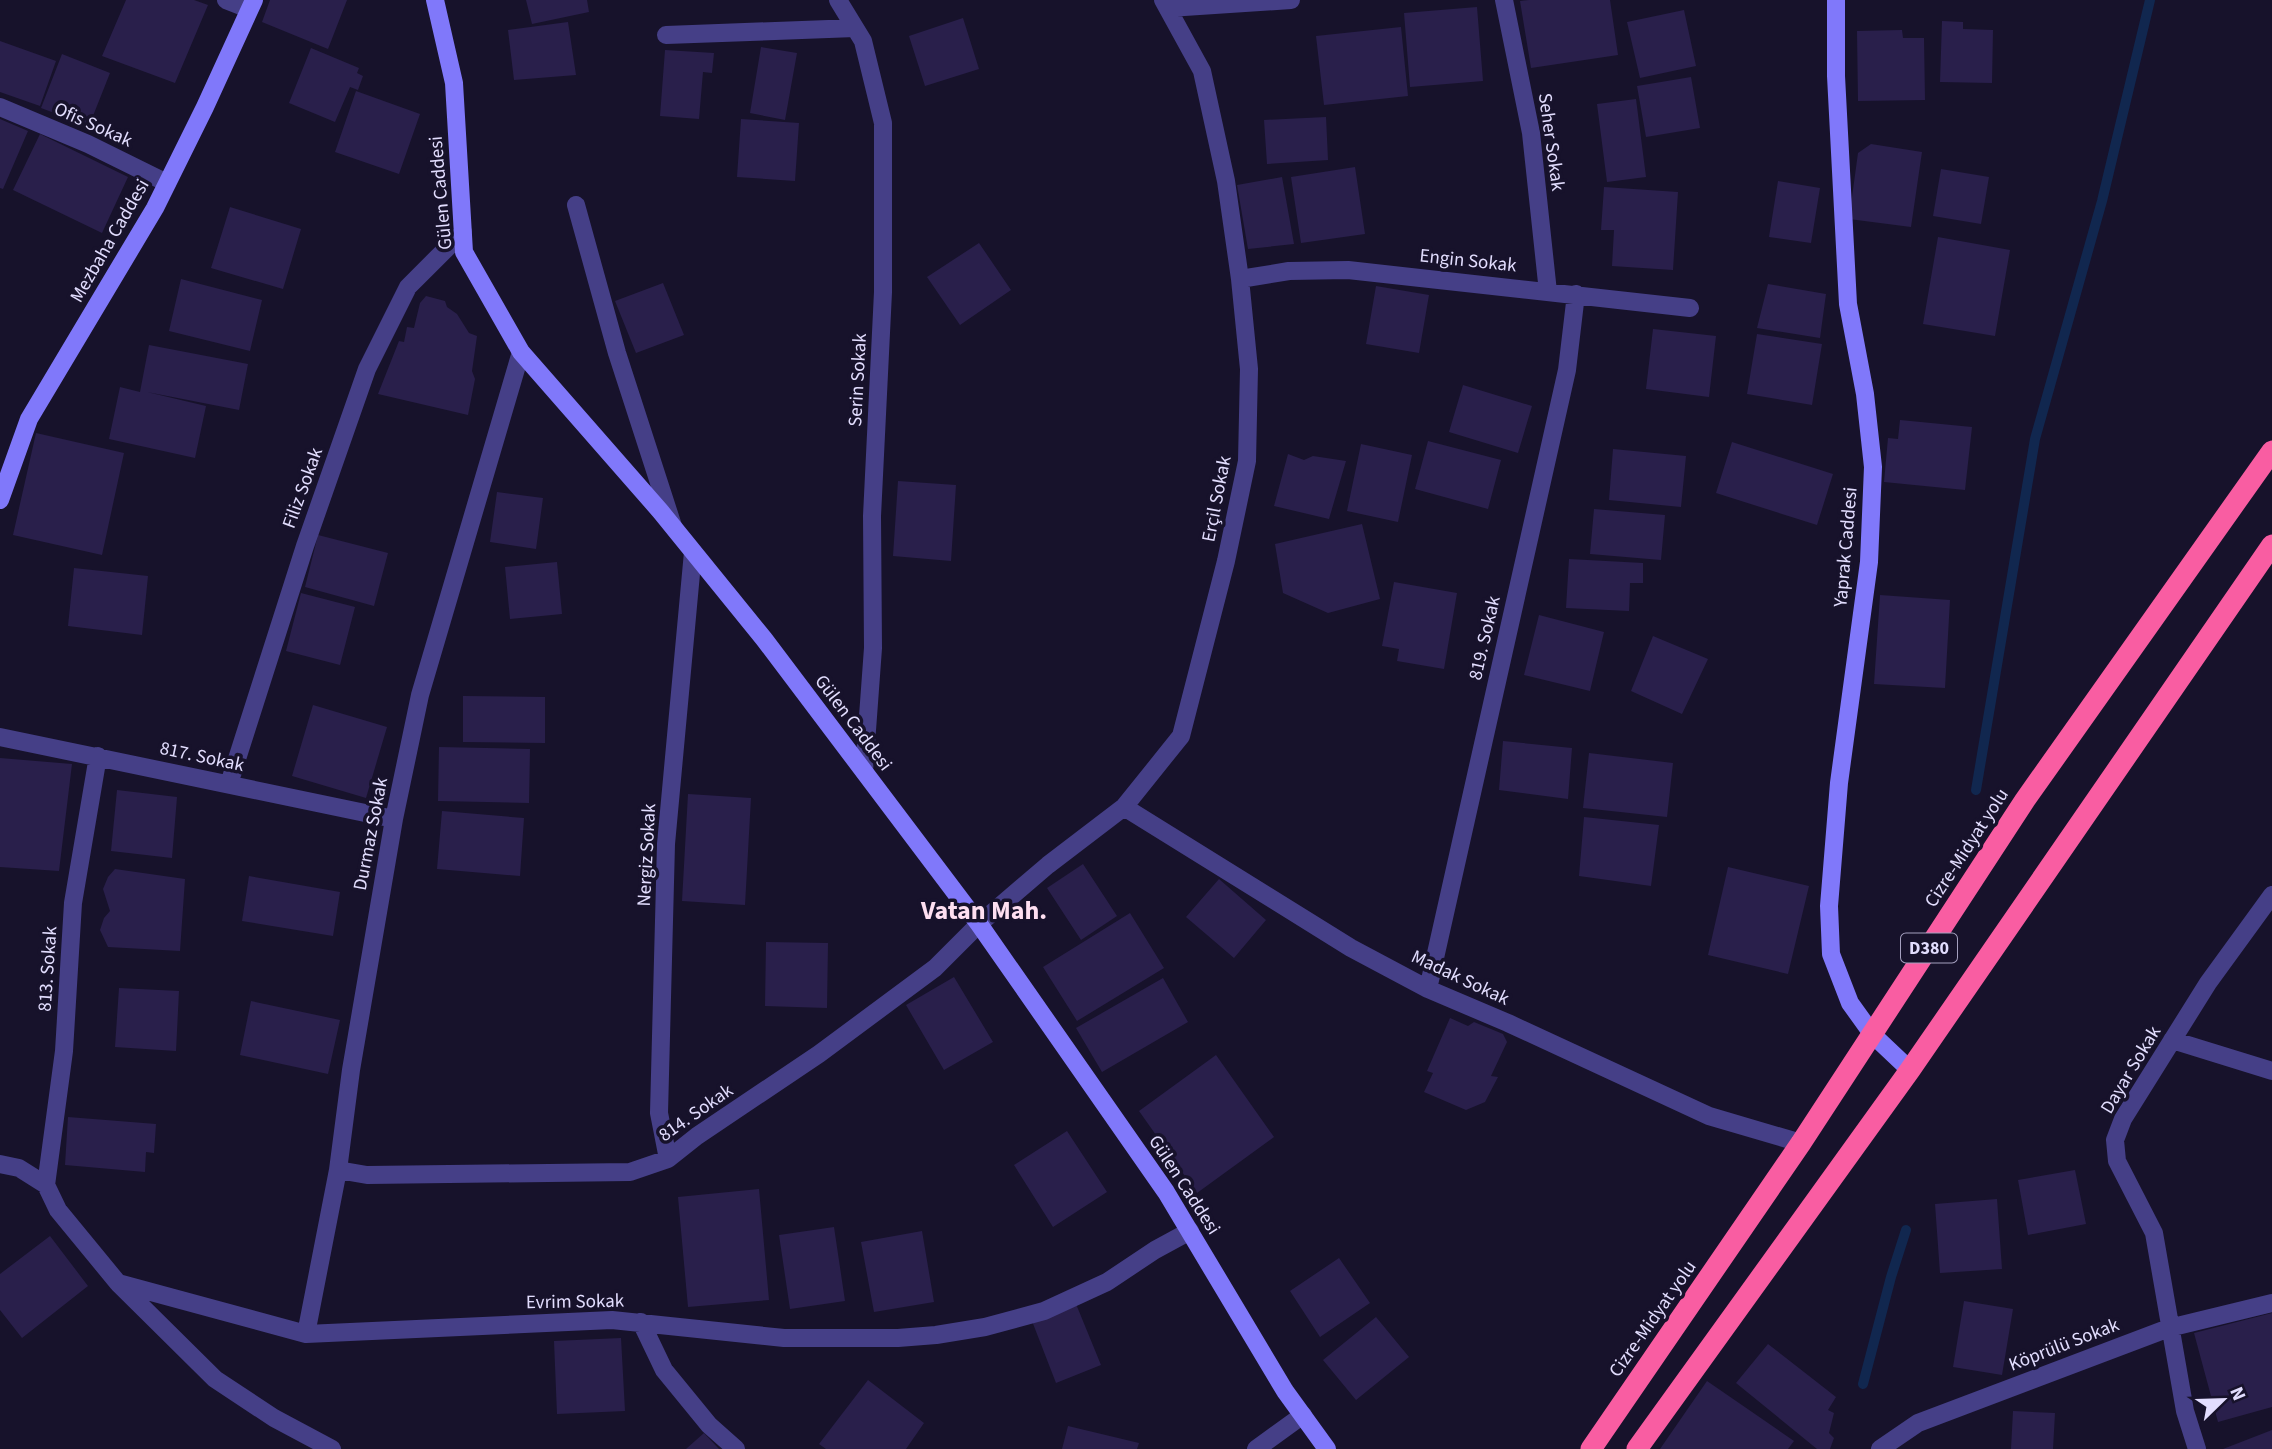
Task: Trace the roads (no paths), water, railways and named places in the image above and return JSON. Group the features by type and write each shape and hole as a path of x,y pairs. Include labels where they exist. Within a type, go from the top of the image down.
{"highway":[{"name":"Cizre-Midyat yolu","path":"1591,1449 1801,1143 2025,800 2272,451"},
{"name":"D380","path":"1637,1449 1910,1070 2272,545"}],"street":[{"path":"226,0 252,5"},
{"name":"Gülen Caddesi","path":"435,0 454,83 464,252 521,352 674,529 764,639 979,924 1143,1158 1285,1391 1327,1449"},
{"name":"Serin Sokak","path":"838,0 863,41 883,123 883,292 872,516 873,648 864,772"},
{"path":"1166,4 1291,0"},
{"name":"Seher Sokak","path":"1504,0 1531,133 1548,292"},
{"name":"Yaprak Caddesi","path":"1836,0 1836,76 1848,304 1865,394 1873,467 1869,562 1839,783 1829,906 1831,954 1850,1003 1872,1035 1910,1070"},
{"name":"Erçil Sokak","path":"979,924 1048,865 1124,807 1181,736 1226,561 1247,461 1249,369 1226,181 1202,71 1166,4"},
{"name":"Mezbaha Caddesi","path":"0,500 29,419 167,183 252,5"},
{"path":"666,35 855,28"},
{"name":"Ofis Sokak","path":"0,107 88,144 167,183"},
{"path":"576,205 617,354 674,529"},
{"name":"Filiz Sokak","path":"229,784 304,546 367,369 408,287 463,232"},
{"name":"Engin Sokak","path":"1240,279 1289,271 1348,270 1690,308"},
{"name":"819. Sokak","path":"1428,989 1567,370 1576,294"},
{"name":"Durmaz Sokak","path":"306,1334 338,1170 351,1070 394,819 421,695 521,352"},
{"name":"Nergiz Sokak","path":"668,1159 659,1113 666,844 693,552"},
{"name":"817. Sokak","path":"0,737 394,819"},
{"name":"813. Sokak","path":"46,1185 64,1051 74,903 98,756"},
{"name":"Madak Sokak","path":"1124,807 1351,948 1428,989 1709,1116 1801,1143"},
{"name":"Dayar Sokak","path":"2197,1449 2185,1411 2154,1233 2117,1161 2115,1140 2123,1119 2208,983 2272,895"},
{"name":"814. Sokak","path":"338,1170 367,1175 630,1172 668,1159 696,1136 819,1054 914,984 935,968 979,924"},
{"path":"2172,1040 2272,1071"},
{"path":"0,1164 19,1168 46,1185 58,1210 118,1283 215,1379 274,1418 332,1449"},
{"name":"Evrim Sokak","path":"118,1283 306,1334 612,1320 784,1338 898,1338 985,1327 1044,1311 1107,1282 1189,1231"},
{"name":"Köprülü Sokak","path":"1880,1449 1917,1423 2169,1328 2272,1303"},
{"path":"641,1322 664,1370 709,1424 736,1449"},
{"path":"1256,1449 1303,1415"}],"waterway":[{"path":"1976,790 2035,439 2102,201 2150,0"},
{"path":"1863,1384 1906,1230"}],"district":[{"name":"Vatan Mah.","path":"984,910"}]}
